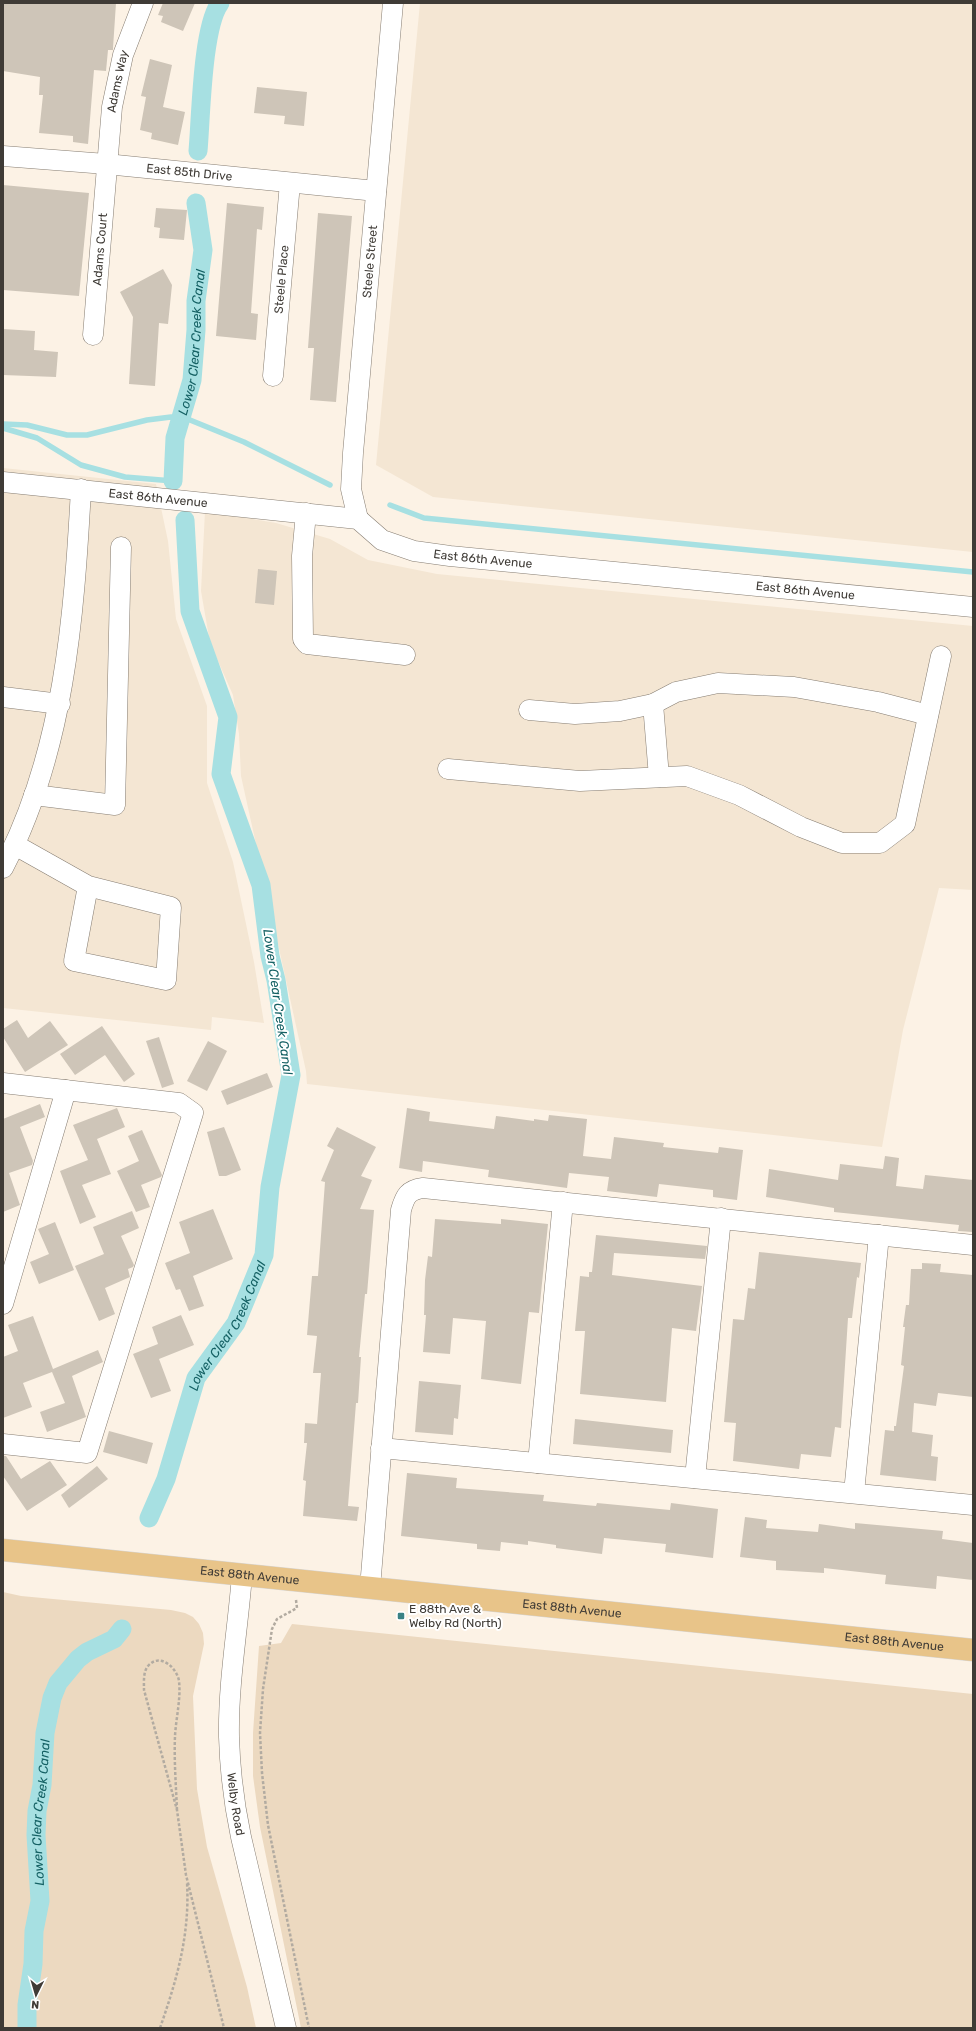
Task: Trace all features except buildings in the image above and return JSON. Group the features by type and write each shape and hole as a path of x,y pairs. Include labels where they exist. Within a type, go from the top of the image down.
{"main road":[{"name":"East 88th Avenue","path":"3,1550 973,1650"}],"street":[{"name":"Adams Way","path":"106,164 112,107 123,55 143,3"},
{"name":"Steele Street","path":"358,519 350,489 394,3"},
{"name":"East 85th Drive","path":"3,156 106,164 376,191"},
{"name":"Adams Court","path":"93,335 106,164"},
{"name":"Steele Place","path":"273,376 290,183"},
{"name":"East 86th Avenue","path":"3,482 358,519 382,540 414,551 443,555 973,607"},
{"path":"3,868 15,845 34,796 60,704 75,590 81,489"},
{"path":"306,514 302,556 303,639 308,644 405,655"},
{"path":"34,796 115,805 120,547"},
{"path":"448,769 580,781 687,776 739,795 801,827 842,843 880,843 904,824 941,656"},
{"path":"529,710 575,714 620,711 653,704 676,692 718,682 794,687 878,702 928,716"},
{"path":"3,697 60,704"},
{"path":"653,704 659,777"},
{"path":"15,845 88,886 171,907 166,980 74,960 88,886"},
{"path":"3,1083 179,1103 193,1113 87,1453 3,1444"},
{"path":"3,1304 66,1090"},
{"path":"370,1588 401,1210 404,1199 413,1190 423,1188 879,1234 973,1245"},
{"path":"538,1463 563,1202"},
{"path":"695,1478 721,1218"},
{"path":"854,1493 879,1234"},
{"path":"381,1448 973,1505"},
{"name":"Welby Road","path":"242,1575 231,1695 229,1735 234,1805 286,2028"}],"path":[{"path":"293,1579 297,1608 277,1619 272,1629 263,1689 260,1733 262,1773 268,1825 309,2028"},
{"path":"160,2028 184,1945 188,1911 186,1875 177,1810 175,1738 179,1680 174,1668 167,1663 159,1661 147,1666 144,1690 177,1810"},
{"path":"186,1875 224,2028"}],"shaded area":[{"path":"420,3 973,3 973,552 433,497 376,465"},
{"path":"3,468 156,484 168,541 176,619 207,706 207,783 233,862 254,962 264,1023 212,1017 211,1030 3,1008"},
{"path":"205,511 276,523 330,539 368,560 437,574 973,626 973,890 939,888 903,1030 882,1147 307,1084 306,1071 241,776 239,734 233,695 210,643 201,591"},
{"path":"3,1592 21,1596 171,1610 185,1613 193,1617 199,1624 203,1633 204,1644 193,1696 197,1789 207,1847 247,1987 256,2028 3,2028"},
{"path":"292,1624 973,1694 973,2028 301,2028 260,1827 253,1776 253,1733 259,1646 281,1643"}],"waterway":[{"name":"Lower Clear Creek Canal","path":"198,151 203,74 206,52 209,32 214,15 220,3"},
{"name":"Lower Clear Creek Canal","path":"173,481 175,438 192,380 196,330 196,301 203,250 196,203"},
{"path":"3,424 27,425 67,435 87,435 147,420 171,417 190,420 244,442 330,485"},
{"path":"3,428 37,438 81,465 125,477 173,481"},
{"path":"390,505 424,518 973,572"},
{"name":"Lower Clear Creek Canal","path":"149,1518 166,1479 196,1378 236,1323 264,1255 270,1187 291,1075 276,980 270,956 261,885 221,774 228,717 190,611 185,520"},
{"name":"Lower Clear Creek Canal","path":"27,2028 27,2005 33,1964 34,1931 40,1901 36,1835 37,1811 42,1785 45,1733 52,1698 58,1683 78,1659 87,1652 114,1639 122,1629"}],"place":[{"name":"E 88th Ave & Welby Rd (North)","path":"401,1616"}]}
